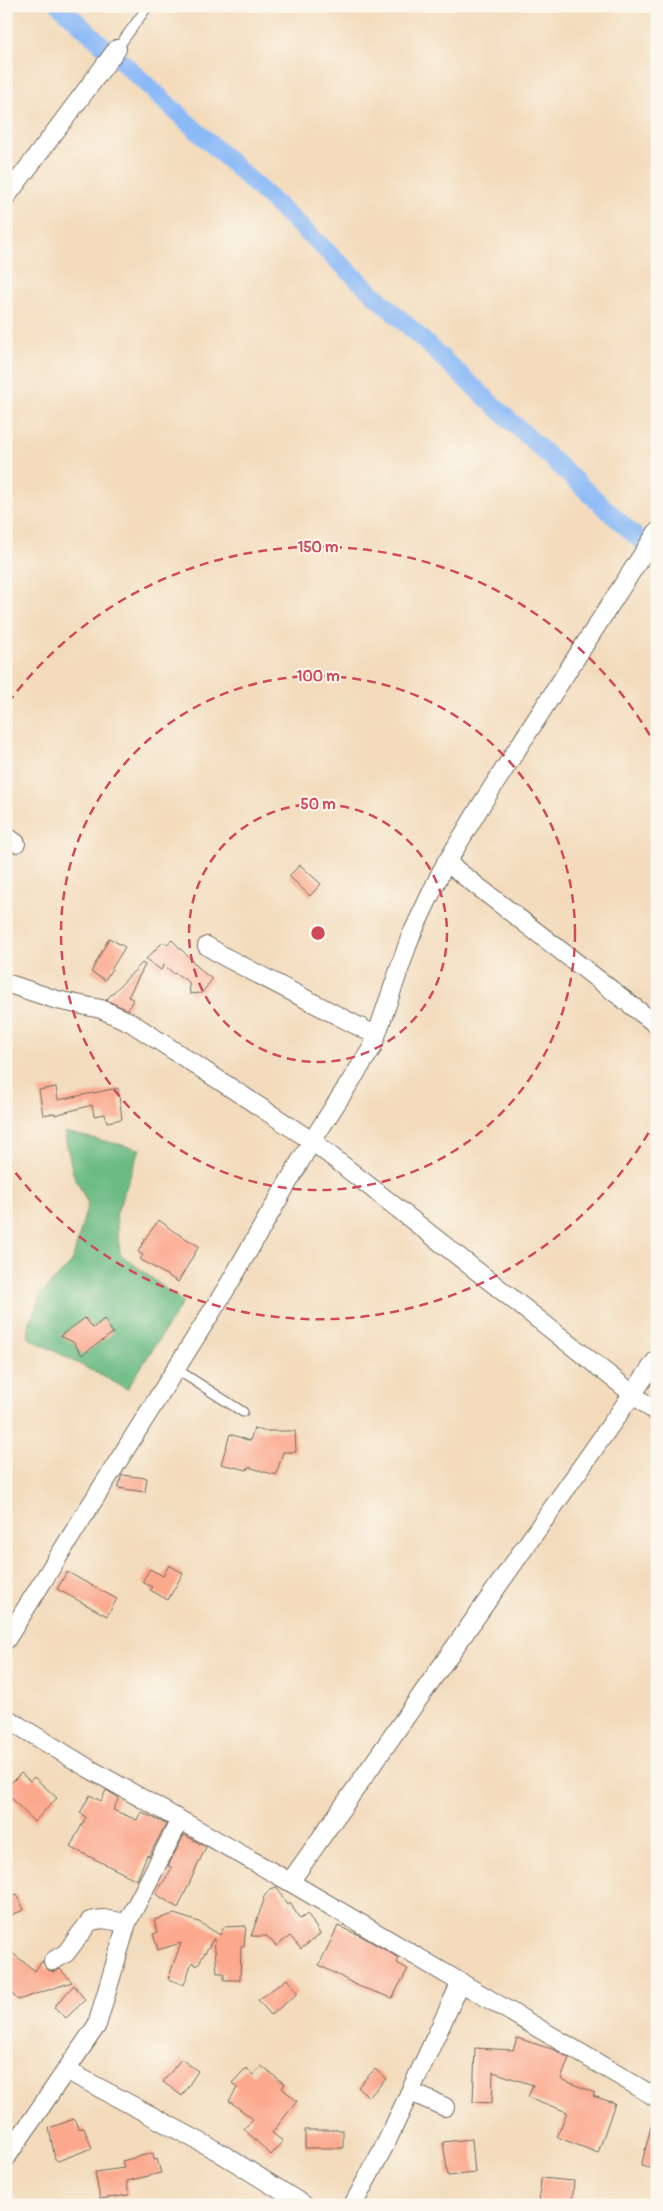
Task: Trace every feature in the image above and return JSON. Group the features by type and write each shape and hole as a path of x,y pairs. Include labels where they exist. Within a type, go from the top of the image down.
{"street":[{"path":"6,197 113,54"},
{"path":"6,1640 229,1284 312,1141 372,1048 410,938 446,862 650,543"},
{"path":"446,862 657,1025"},
{"path":"207,946 233,962 375,1035"},
{"path":"10,983 57,1000 101,1009 130,1022 176,1055 312,1141 657,1413"},
{"path":"290,1882 657,1359"},
{"path":"6,1718 88,1768 290,1882 657,2098"},
{"path":"6,2158 86,2044 97,2025 127,1923 180,1820"},
{"path":"53,1961 66,1953 90,1921 103,1919 127,1923"},
{"path":"353,2205 387,2141 461,1982"},
{"path":"66,2070 219,2152 304,2205"},
{"path":"408,2094 415,2094 445,2108"}],"lane":[{"path":"113,54 148,6"},
{"path":"176,1369 243,1412"}],"green space":[{"path":"64,1132 140,1149 116,1215 120,1254 183,1302 127,1389 29,1338 28,1327 41,1294 72,1262 88,1204 73,1173"}],"building":[{"path":"300,865 321,884 310,896 289,876"},
{"path":"109,938 125,947 105,980 91,972"},
{"path":"172,940 212,979 202,993 190,994 189,982 174,974 164,965 161,970 146,959 163,942 166,945"},
{"path":"142,963 145,965 128,997 133,999 128,1010 106,1000"},
{"path":"56,1087 58,1100 118,1088 122,1119 107,1122 105,1114 94,1116 92,1105 55,1115 55,1113 43,1115 39,1090"},
{"path":"159,1220 173,1231 199,1246 178,1282 140,1259 143,1255 138,1252 146,1237"},
{"path":"85,1318 93,1328 104,1319 113,1333 82,1355 73,1342 60,1336"},
{"path":"254,1428 263,1431 295,1431 296,1452 283,1452 276,1475 248,1467 247,1470 221,1464 230,1434 250,1441"},
{"path":"122,1475 147,1478 145,1492 118,1488"},
{"path":"169,1565 183,1573 168,1600 150,1590 152,1587 142,1582 150,1569 163,1576"},
{"path":"67,1572 117,1599 107,1616 57,1589"},
{"path":"21,1773 30,1781 34,1777 57,1798 34,1822 6,1792 6,1788"},
{"path":"106,1790 119,1798 113,1810 137,1820 141,1812 166,1824 149,1856 147,1855 137,1880 70,1847 86,1817 80,1813 90,1795 101,1801"},
{"path":"184,1835 206,1847 178,1908 156,1894 172,1868 168,1866"},
{"path":"277,1887 287,1905 290,1903 300,1919 308,1914 320,1934 301,1949 290,1936 276,1946 267,1936 251,1936 264,1900 263,1898 270,1889"},
{"path":"17,1894 24,1910 6,1917 6,1898"},
{"path":"174,1914 199,1922 220,1935 224,1927 246,1926 244,1946 241,1946 240,1980 224,1980 224,1973 217,1973 214,1938 197,1966 192,1962 184,1985 168,1979 181,1943 158,1950 153,1934 158,1932 154,1920"},
{"path":"338,1926 361,1936 399,1958 397,1963 408,1969 392,1998 358,1986 319,1965"},
{"path":"6,1948 35,1971 42,1961 48,1970 54,1972 60,1969 72,1982 18,2000 6,1988"},
{"path":"287,1979 298,1993 271,2015 258,2000"},
{"path":"74,1985 85,2000 66,2018 54,2007"},
{"path":"517,2038 555,2050 569,2058 561,2079 595,2093 593,2096 615,2103 598,2153 557,2137 567,2112 528,2097 533,2085 493,2072 492,2103 473,2102 475,2048 513,2050"},
{"path":"181,2059 198,2071 182,2096 163,2082"},
{"path":"261,2066 285,2084 282,2088 297,2101 272,2133 283,2141 271,2155 244,2129 253,2119 229,2101 237,2088 232,2083 246,2068 253,2075"},
{"path":"375,2069 386,2079 369,2097 358,2087"},
{"path":"74,2119 78,2128 84,2128 92,2148 58,2161 55,2159 49,2128"},
{"path":"652,2123 657,2124 657,2170 641,2166"},
{"path":"305,2130 343,2130 343,2148 305,2148"},
{"path":"472,2139 475,2173 448,2176 443,2142"},
{"path":"153,2153 154,2160 157,2159 161,2173 127,2181 129,2195 100,2199 95,2172 124,2168 122,2161"},
{"path":"541,2178 574,2181 572,2205 539,2205"}],"waterway":[{"path":"60,6 109,51"},
{"path":"119,59 644,544"}]}
